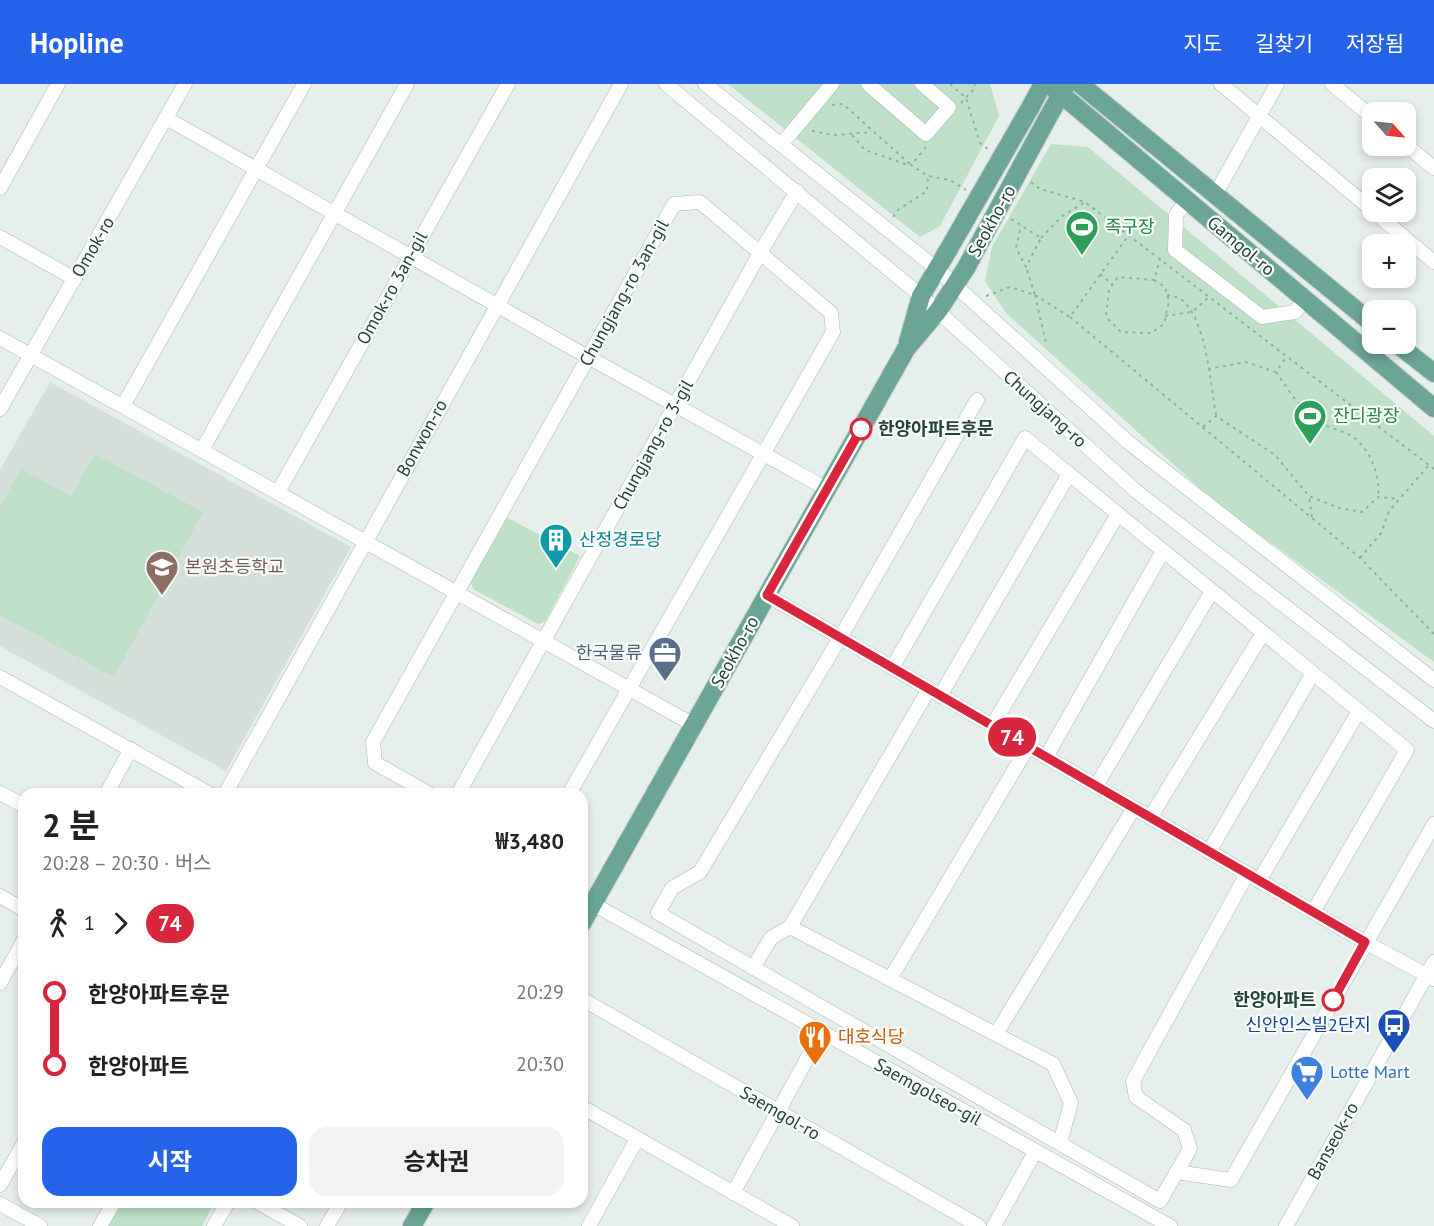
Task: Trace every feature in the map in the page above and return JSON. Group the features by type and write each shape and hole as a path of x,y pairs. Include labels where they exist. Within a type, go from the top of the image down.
{"main road":[{"name":"Seokho-ro","path":"906,350 921,296 1043,84"},
{"name":"Gamgol-ro","path":"1080,84 1362,315"},
{"name":"Seokho-ro","path":"588,912 906,350 938,311 966,268 1047,121 1059,87"},
{"name":"Gamgol-ro","path":"1059,87 1187,200 1434,408"},
{"path":"1410,354 1434,373"},
{"path":"412,1226 422,1208"}],"street":[{"path":"0,188 58,84"},
{"name":"Omok-ro","path":"0,409 185,84"},
{"path":"123,406 304,84"},
{"path":"202,450 407,84"},
{"name":"Omok-ro 3an-gil","path":"278,492 508,84"},
{"name":"Bonwon-ro","path":"228,788 621,84"},
{"name":"Chungjang-ro","path":"666,84 921,296 1137,492 1434,721"},
{"name":"Chungjang-ro","path":"705,84 937,269 1128,442 1434,680"},
{"path":"781,145 832,84"},
{"path":"868,84 926,134 949,107 922,84"},
{"path":"1221,84 1362,202"},
{"path":"1215,195 1277,84"},
{"path":"1332,84 1362,109"},
{"path":"166,118 496,306 827,489"},
{"path":"1416,153 1434,168"},
{"name":"Chungjang-ro 3-gil","path":"461,788 542,640 797,191"},
{"path":"1187,200 1176,215 1175,250 1262,317 1295,312 1305,300"},
{"name":"Chungjang-ro 3an-gil","path":"419,788 375,764 373,742 674,204 700,202 831,313 833,332 572,788"},
{"path":"1386,222 1434,262"},
{"path":"0,237 75,279"},
{"path":"0,338 694,725"},
{"path":"977,400 840,638 700,872 672,888 658,913 1160,1201 1190,1149 1184,1130 1136,1097 1132,1081 1253,877 1359,711"},
{"path":"892,668 1025,438 1407,750 1313,912"},
{"path":"753,968 771,938 790,927 1069,474"},
{"path":"992,726 1118,514"},
{"path":"1046,757 1163,552"},
{"path":"1096,786 1212,591"},
{"path":"767,595 1365,942 1430,977"},
{"path":"1150,818 1263,633"},
{"path":"1209,852 1313,674"},
{"path":"0,676 199,788"},
{"path":"890,979 1028,747"},
{"path":"109,788 131,749"},
{"path":"0,793 18,803"},
{"path":"996,1034 1134,808"},
{"path":"1176,1172 1231,1180 1434,824"},
{"path":"0,896 18,906"},
{"name":"Saemgolseo-gil","path":"592,904 1170,1226"},
{"path":"790,927 1053,1064 1071,1102 1060,1143"},
{"path":"0,983 18,951"},
{"name":"Banseok-ro","path":"1286,1226 1430,977 1434,962"},
{"name":"Saemgol-ro","path":"588,1002 979,1226"},
{"path":"733,1193 822,1032"},
{"path":"588,1110 792,1226"},
{"path":"589,1226 637,1139"},
{"path":"994,1226 1035,1152"},
{"path":"0,1185 18,1154"},
{"path":"0,1204 40,1226"},
{"path":"100,1226 110,1208"},
{"path":"214,1226 224,1208"},
{"path":"268,1208 300,1226"},
{"path":"327,1226 338,1208"}],"path":[{"path":"950,84 966,98 980,143 989,149"},
{"path":"959,106 975,84"},
{"path":"812,108 843,104 911,165 928,176 950,180 968,191"},
{"path":"794,129 834,135 874,132"},
{"path":"851,134 865,150 911,165"},
{"path":"911,165 932,140"},
{"path":"885,227 898,210 927,191 928,176"},
{"path":"1023,176 1040,189 1085,202 1434,469"},
{"path":"1026,267 1041,238 1061,217 1085,202"},
{"path":"1003,214 1041,238"},
{"path":"1021,225 1016,248 1026,267 1035,295 1046,343"},
{"path":"1070,317 1129,235"},
{"path":"1154,279 1160,259"},
{"path":"1100,274 1113,284"},
{"path":"1118,277 1154,279 1165,287 1167,296 1164,324 1150,333 1121,332 1106,317 1109,289 1118,277"},
{"path":"974,304 989,294 1010,287 1035,295 1070,317 1360,558 1434,634"},
{"path":"1167,296 1179,298 1192,312 1200,328 1216,416 1275,455 1309,496 1339,508 1362,512 1378,497 1380,485 1367,453 1353,437 1318,422 1296,402 1276,372 1246,363 1208,369"},
{"path":"1165,316 1192,312 1209,297"},
{"path":"1276,372 1287,356"},
{"path":"1203,427 1216,416"},
{"path":"1360,558 1381,533 1389,511 1429,465"},
{"path":"1309,496 1312,518"},
{"path":"1378,497 1399,499"}],"shaded area":[{"name":"본원초등학교","path":"50,382 351,547 226,771 0,646 0,470"}],"green space":[{"path":"728,84 990,84 999,116 940,226 920,237"},
{"path":"1051,144 1088,147 1434,436 1434,662 1215,502 1006,313 985,281 992,247"},
{"path":"95,454 203,512 114,677 0,615 0,507 21,469 71,496"},
{"path":"506,517 580,556 545,622 538,624 473,589 471,582"},
{"path":"117,1208 212,1208 202,1226 107,1226"}],"bus line":[{"name":"74","path":"861,429 767,595 1365,942 1333,1000"}],"place":[{"name":"족구장","path":"1082,256"},
{"name":"한양아파트후문","path":"861,429"},
{"name":"잔디광장","path":"1310,445"},
{"name":"산정경로당","path":"556,569"},
{"name":"본원초등학교","path":"162,596"},
{"name":"한국물류","path":"665,682"},
{"name":"한양아파트","path":"1333,1000"},
{"name":"신안인스빌2단지","path":"1394,1054"},
{"name":"대호식당","path":"815,1066"},
{"name":"Lotte Mart","path":"1307,1101"}]}
